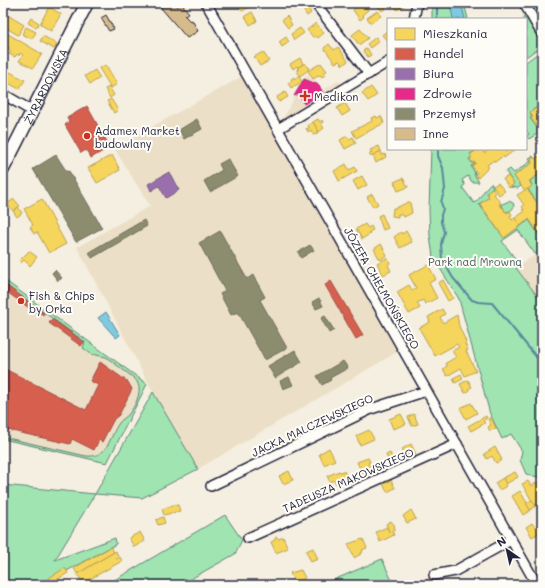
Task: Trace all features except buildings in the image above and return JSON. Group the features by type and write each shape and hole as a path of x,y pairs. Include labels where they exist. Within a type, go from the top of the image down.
{"main road":[{"name":"ŻYRARDOWSKA","path":"3,169 86,3"}],"street":[{"name":"JÓZEFA CHEŁMOŃSKIEGO","path":"206,3 537,585"},
{"path":"315,3 369,74"},
{"path":"414,18 417,3"},
{"path":"524,3 542,34"},
{"path":"278,129 387,63"},
{"path":"3,94 32,111"},
{"name":"JACKA MALCZEWSKIEGO","path":"211,486 371,409 426,391"},
{"name":"TADEUSZA MAKOWSKIEGO","path":"248,538 457,444"},
{"path":"434,575 455,571 511,540"}],"shaded area":[{"path":"306,75 316,81 322,91 338,81 341,85 337,88 335,86 324,93 326,95 283,119"},
{"path":"241,77 399,351 198,469 153,392 77,247 150,206 114,148"},
{"path":"542,250 542,302 516,268"},
{"path":"3,279 147,384 107,463 3,439"}],"green space":[{"path":"432,3 464,3 468,18 432,18"},
{"path":"528,3 542,3 542,27"},
{"path":"526,11 542,40 540,47 527,56 527,18 523,18"},
{"path":"542,50 542,113 537,107 530,112 532,117 530,118 540,132 529,139 527,137 529,134 527,131 527,61"},
{"name":"Park nad Mrowną","path":"431,150 476,150 470,154 472,157 469,159 472,163 475,163 471,166 479,182 472,182 468,176 462,180 465,185 462,187 474,203 491,183 493,187 487,192 489,197 479,204 504,238 529,220 541,238 537,241 540,246 542,245 542,250 535,254 518,230 502,241 520,265 516,268 542,302 542,478 526,474 520,460 522,451 511,434 502,439 490,414 459,299 433,257 430,236 429,209"},
{"path":"533,156 531,159 532,163 514,176 521,186 518,188 510,187 514,184 506,172 510,169 514,173 531,161 529,158"},
{"path":"542,172 542,209 527,189 532,185 530,181"},
{"path":"509,201 513,203 514,206 510,211 505,212 503,207 500,205"},
{"path":"3,279 147,384 107,463 3,439 3,437 86,456 94,456 104,450 119,423 128,415 134,406 138,396 139,387 134,378 106,357 91,354 83,348 85,342 3,283"},
{"path":"153,392 198,469 142,498 95,494"},
{"path":"3,485 95,494 55,560 115,538 116,544 41,585 3,585"},
{"path":"225,515 242,540 235,554 180,585 106,585"},
{"path":"382,559 394,585 322,585"}],"water":[{"path":"450,3 461,3 465,18 453,18"},
{"path":"106,312 120,335 116,338 98,318"}],"waterway":[{"path":"437,3 437,18"},
{"path":"438,150 438,156 443,168 445,189 441,202 443,209 441,222 444,232 441,244 442,259 453,278 472,300 492,303 538,359 542,360"}],"place":[{"name":"Medikon","path":"305,96"},
{"name":"Adamex Market budowlany","path":"87,136"},
{"name":"Fish & Chips by Orka","path":"21,301"}]}
